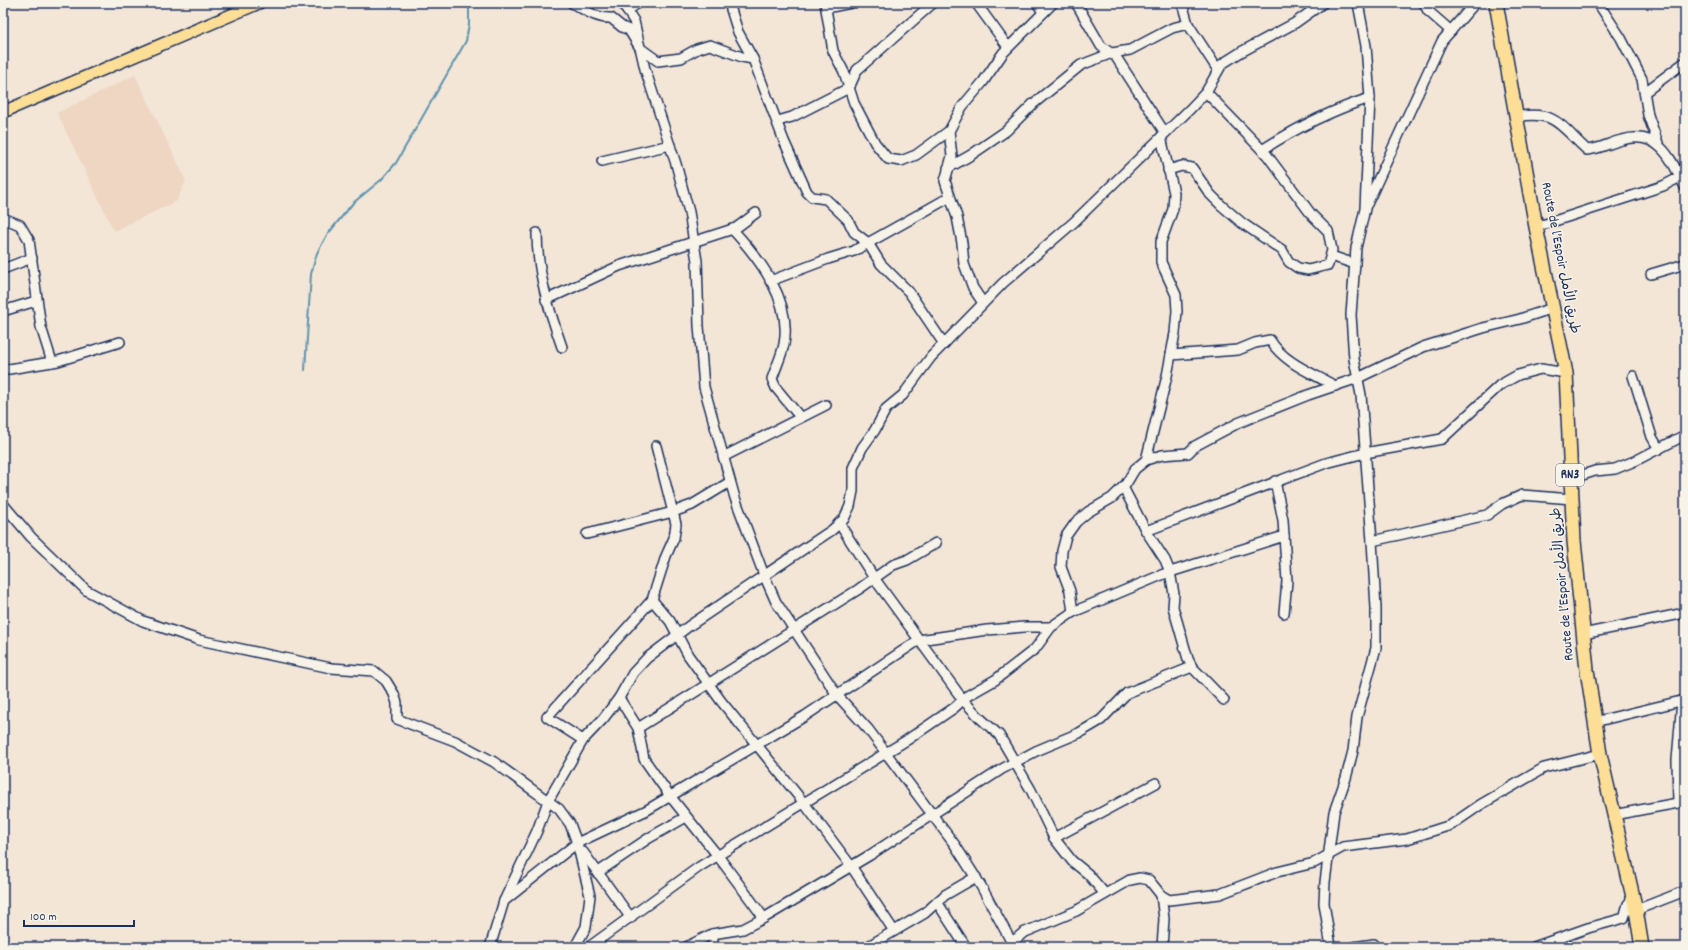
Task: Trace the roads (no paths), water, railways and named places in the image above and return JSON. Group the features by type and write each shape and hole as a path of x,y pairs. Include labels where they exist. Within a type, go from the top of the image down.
{"highway":[{"name":"Route de l’Espoir طريق الأمل","path":"1496,3 1536,227 1554,308 1566,373 1570,418 1570,479 1583,634 1594,722 1642,947"}],"main road":[{"path":"3,112 259,3"}],"street":[{"path":"572,3 596,16 611,18 622,27 629,30 640,48 658,61 681,58 697,49 710,45 742,58 753,59"},
{"path":"638,3 625,7 634,21 645,69 670,145 689,212 694,241 697,261 699,326 704,387 730,482 764,575 776,602 837,695 868,729 933,814 976,877 1009,945 1023,933 1076,911 1130,880 1140,878 1149,880 1161,895 1169,900 1220,894 1277,872 1314,863 1343,847 1406,839 1451,825 1480,805 1544,768 1600,754"},
{"path":"729,3 738,32 753,59 778,121 784,141 807,192 812,197 826,199 848,220 854,232 868,243 881,264 909,292 944,344"},
{"path":"851,3 825,6 833,51 844,72 854,103 875,143 888,159 902,161 916,155 949,131 962,107 1008,47 1053,3"},
{"path":"778,121 792,117 849,88 857,70 933,3"},
{"path":"976,3 1008,47"},
{"path":"1037,3 1043,12"},
{"path":"1076,3 1101,46 1116,57 1163,135 1168,170 1174,193 1173,209 1161,242 1161,262 1176,295 1177,311 1171,355 1146,460"},
{"path":"1182,3 1188,24 1218,70"},
{"path":"490,947 504,901 537,831 548,801 583,740 619,698 633,673 642,663 677,635 832,530 844,519 850,506 853,491 853,468 862,448 875,430 886,409 903,395 931,356 983,302 1074,222 1206,92 1222,64 1295,22 1323,3"},
{"path":"1331,947 1324,903 1324,882 1329,856 1334,812 1346,778 1353,751 1356,717 1376,648 1376,608 1361,395 1354,359 1351,315 1356,248 1365,209 1370,98 1366,46 1358,3"},
{"path":"1424,3 1428,11 1451,31"},
{"path":"1365,209 1442,41 1475,3"},
{"path":"1598,3 1621,38 1642,79 1648,115 1659,146"},
{"path":"948,168 971,155 1006,131 1033,104 1081,65 1112,53 1130,50 1172,28 1188,24"},
{"path":"1645,92 1685,62"},
{"path":"1168,170 1182,166 1192,168 1210,194 1221,205 1242,223 1282,250 1289,262 1298,268 1308,270 1328,266 1332,250 1328,231 1311,214 1262,150 1206,92"},
{"path":"1262,150 1290,132 1336,110 1370,98"},
{"path":"1516,117 1531,114 1560,122 1587,150 1600,149 1622,139 1644,136 1659,146 1672,161 1683,176 1685,187"},
{"path":"949,131 952,156 945,180 957,217 964,264 973,288 983,302"},
{"path":"602,161 670,145"},
{"path":"1536,227 1664,186 1683,176"},
{"path":"770,282 828,259 854,251 950,197"},
{"path":"546,300 619,266 732,229 756,213"},
{"path":"3,218 20,225 28,240 32,258 36,301 41,327 52,362"},
{"path":"732,229 746,244 770,282 786,321 784,344 772,379 776,388 800,417"},
{"path":"537,233 537,245 546,300 562,346"},
{"path":"1331,256 1355,264"},
{"path":"3,269 32,258"},
{"path":"1651,274 1685,264"},
{"path":"3,311 36,301"},
{"path":"1073,612 1070,591 1061,567 1062,551 1066,536 1076,522 1088,512 1112,498 1123,487 1135,469 1146,460 1162,455 1188,453 1195,446 1238,423 1358,378 1423,347 1554,308"},
{"path":"1171,355 1238,350 1261,341 1270,340 1277,350 1288,359 1335,386"},
{"path":"3,370 52,362 120,342"},
{"path":"1146,531 1209,509 1275,481 1326,463 1365,453 1442,440 1488,394 1518,375 1541,368 1566,373"},
{"path":"1633,376 1652,437 1659,449"},
{"path":"723,457 826,405"},
{"path":"1570,479 1595,471 1615,469 1638,460 1685,435"},
{"path":"583,740 548,717 652,600 666,556 674,538 676,524 656,446"},
{"path":"1275,481 1280,497 1284,536 1287,581 1284,613"},
{"path":"587,534 673,512 692,505 730,482"},
{"path":"1123,487 1170,572 1174,594 1173,608 1188,660 1192,667 1224,700"},
{"path":"1372,542 1487,515 1502,504 1522,495 1572,499"},
{"path":"3,504 31,537 86,590 143,621 199,640 331,668 374,671 386,681 394,694 397,703 397,719 455,742 494,762 559,809 570,824 577,843 590,896 586,927 575,947"},
{"path":"839,523 874,578 963,700 999,735 1032,790 1054,838 1072,861 1088,874 1105,894"},
{"path":"589,947 631,918 699,867 885,753 995,680 1035,649 1051,627 1073,612 1170,572 1284,536"},
{"path":"638,728 893,565 907,560 936,543"},
{"path":"652,600 670,621 688,655 756,745 804,803 851,866 894,931"},
{"path":"1583,634 1685,612"},
{"path":"504,901 577,843 647,810 837,695 919,640 986,630 1051,627"},
{"path":"686,947 712,934 743,930 851,866 1016,762 1079,733 1101,720 1127,693 1192,667"},
{"path":"619,698 638,728 644,759 670,796 718,856 764,918"},
{"path":"1594,722 1683,700 1677,760 1678,803 1613,815"},
{"path":"1054,838 1156,783"},
{"path":"597,873 649,838 686,817"},
{"path":"577,843 597,873 631,918"},
{"path":"867,947 924,913 945,895 976,877"},
{"path":"1534,947 1588,928 1624,918 1628,904 1634,904 1685,891"},
{"path":"1161,895 1164,919 1162,947"},
{"path":"937,902 966,947"},
{"path":"712,934 714,947"},
{"path":"1353,947 1374,944"}],"waterway":[{"path":"305,370 311,274 317,253 327,235 353,203 381,180 396,163 466,41 469,24 469,3"}]}
